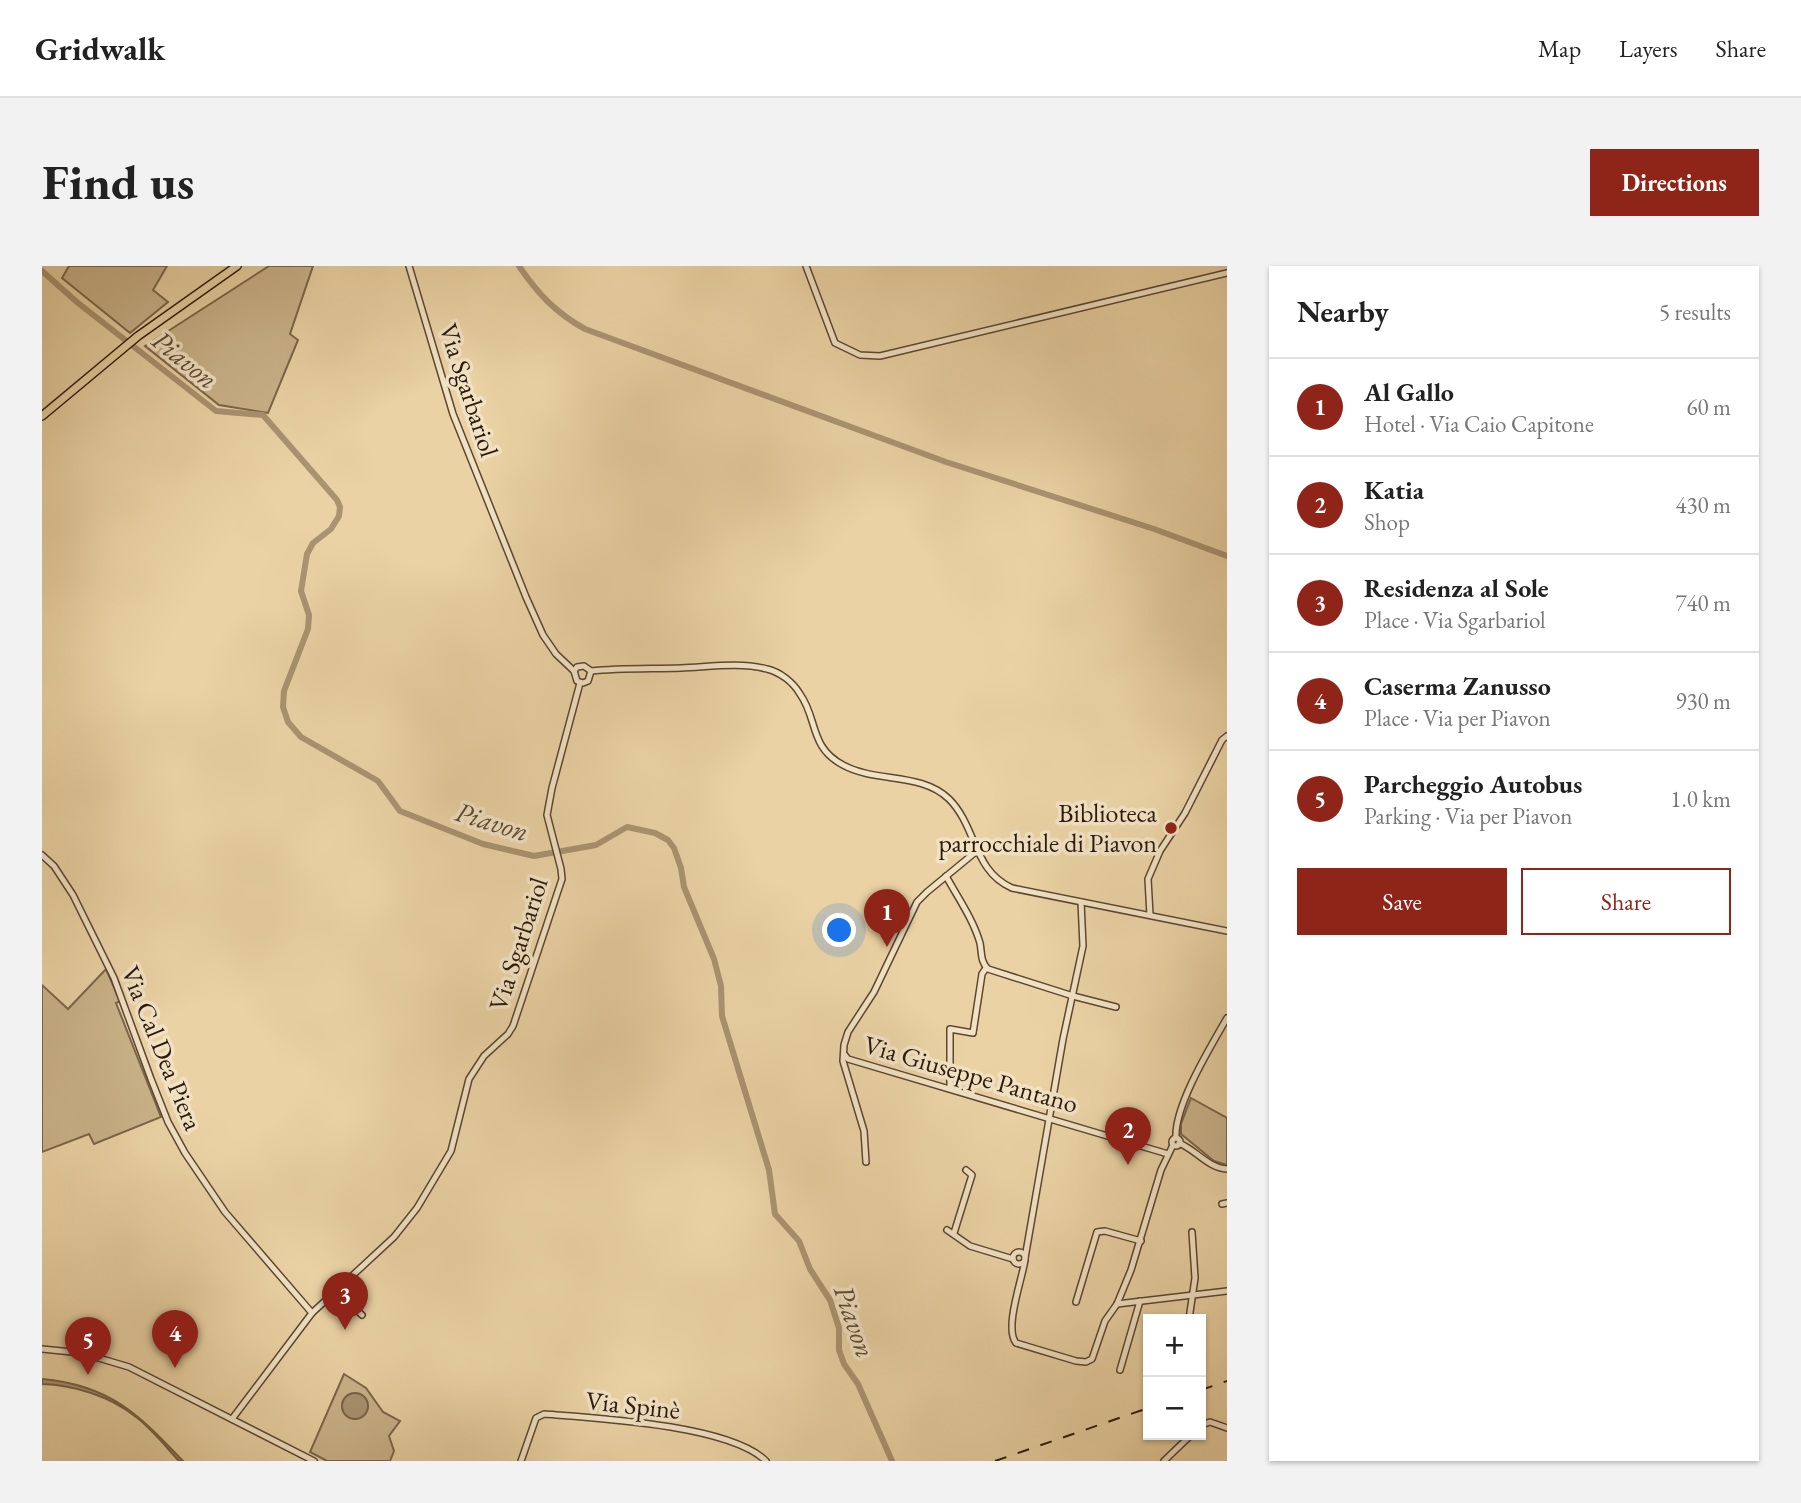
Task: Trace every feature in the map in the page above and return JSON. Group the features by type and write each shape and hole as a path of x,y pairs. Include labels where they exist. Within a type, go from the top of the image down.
{"main road":[{"path":"42,416 138,336 237,266"}],"street":[{"name":"Via Sgarbariol","path":"409,266 453,414 526,597 543,635 556,654 574,671 575,678 580,683"},
{"path":"806,266 835,343 860,355 880,356 1227,273"},
{"path":"574,671 584,666 591,671 729,666 769,669 782,675 800,694 815,736 832,757 843,765 938,790 967,822 990,873 1002,883 1012,888 1227,931"},
{"name":"Via Sgarbariol","path":"580,683 589,681 591,671"},
{"name":"Via Sgarbariol","path":"232,1419 312,1313 409,1219 451,1151 469,1079 484,1056 508,1034 521,1007 560,887 561,869 547,822 548,804 580,683"},
{"path":"1150,915 1148,879 1160,851 1185,813 1222,740 1227,736"},
{"path":"866,1162 864,1131 843,1061 848,1032 874,992 912,910 926,892 978,850"},
{"name":"Via Cal Dea Piera","path":"42,855 54,866 73,895 114,978 168,1122 185,1153 225,1212 312,1313"},
{"path":"946,876 974,927 986,968 1116,1007"},
{"path":"1082,902 1083,946 1011,1328 1016,1343 1076,1362 1089,1361 1094,1357 1105,1321 1117,1304 1141,1241 1161,1170 1176,1142 1178,1122 1198,1068 1227,1018"},
{"path":"950,1088 950,1029 973,1033 982,974 986,968"},
{"name":"Via Giuseppe Pantano","path":"844,1054 848,1059 1168,1154"},
{"path":"1176,1142 1188,1147 1214,1166 1227,1169"},
{"path":"954,1233 972,1175 966,1170"},
{"path":"947,1230 970,1246 1005,1255 1023,1253 1025,1259"},
{"path":"1076,1302 1096,1234 1105,1231 1141,1241"},
{"path":"1190,1314 1195,1268 1192,1232"},
{"path":"1016,1255 1027,1242"},
{"path":"1016,1255 1022,1273"},
{"path":"1018,1264 1025,1259"},
{"path":"336,1291 362,1315"},
{"path":"1117,1304 1227,1292"},
{"path":"1120,1370 1140,1301"},
{"path":"42,1349 82,1353 118,1363 314,1461"},
{"name":"Via Spinè","path":"521,1461 536,1418 547,1414 683,1428 744,1445 766,1461"},
{"path":"1206,1423 1210,1422 1227,1428"},
{"path":"1164,1461 1186,1440"}],"shaded area":[{"path":"69,266 167,266 153,290 168,302 130,333 62,278"},
{"path":"269,266 313,266 290,334 298,340 268,413 219,405 145,346"},
{"path":"106,969 120,1001 116,1003 161,1117 94,1144 89,1134 42,1152 42,985 68,1009"},
{"path":"1191,1098 1227,1118 1227,1165 1214,1161 1181,1134 1181,1124"},
{"path":"344,1374 366,1388 383,1412 400,1421 389,1436 394,1451 390,1461 327,1461 310,1452"},
{"path":"42,1379 66,1382 105,1395 137,1416 183,1461 179,1461 142,1422 115,1403 79,1389 42,1384"},
{"path":"355,1393 364,1397 368,1406 364,1415 355,1419 346,1415 342,1406 346,1397"}],"waterway":[{"path":"519,266 548,302 585,329 946,462 1154,529 1227,556"},
{"name":"Piavon","path":"42,271 78,303 216,411 263,415 337,500 340,507 339,516 331,529 313,543 307,554 301,591 309,615 308,629 284,691 283,707 288,722 301,737 378,781 400,811 483,844 534,856 596,845 627,827 655,833 668,840 674,848 684,887 714,959 721,986 722,1016 769,1170 775,1214 799,1241 810,1269 830,1300 839,1328 839,1350 844,1364 858,1384 892,1461"}],"railway":[{"path":"1206,1388 1227,1381"},
{"path":"995,1461 1143,1410"}],"place":[{"name":"Biblioteca parrocchiale di Piavon","path":"1171,828"},
{"name":"Al Gallo","path":"887,947"},
{"name":"Katia","path":"1128,1165"},
{"name":"Residenza al Sole","path":"345,1330"},
{"name":"Caserma Zanusso","path":"175,1368"},
{"name":"Parcheggio Autobus","path":"88,1375"}]}
